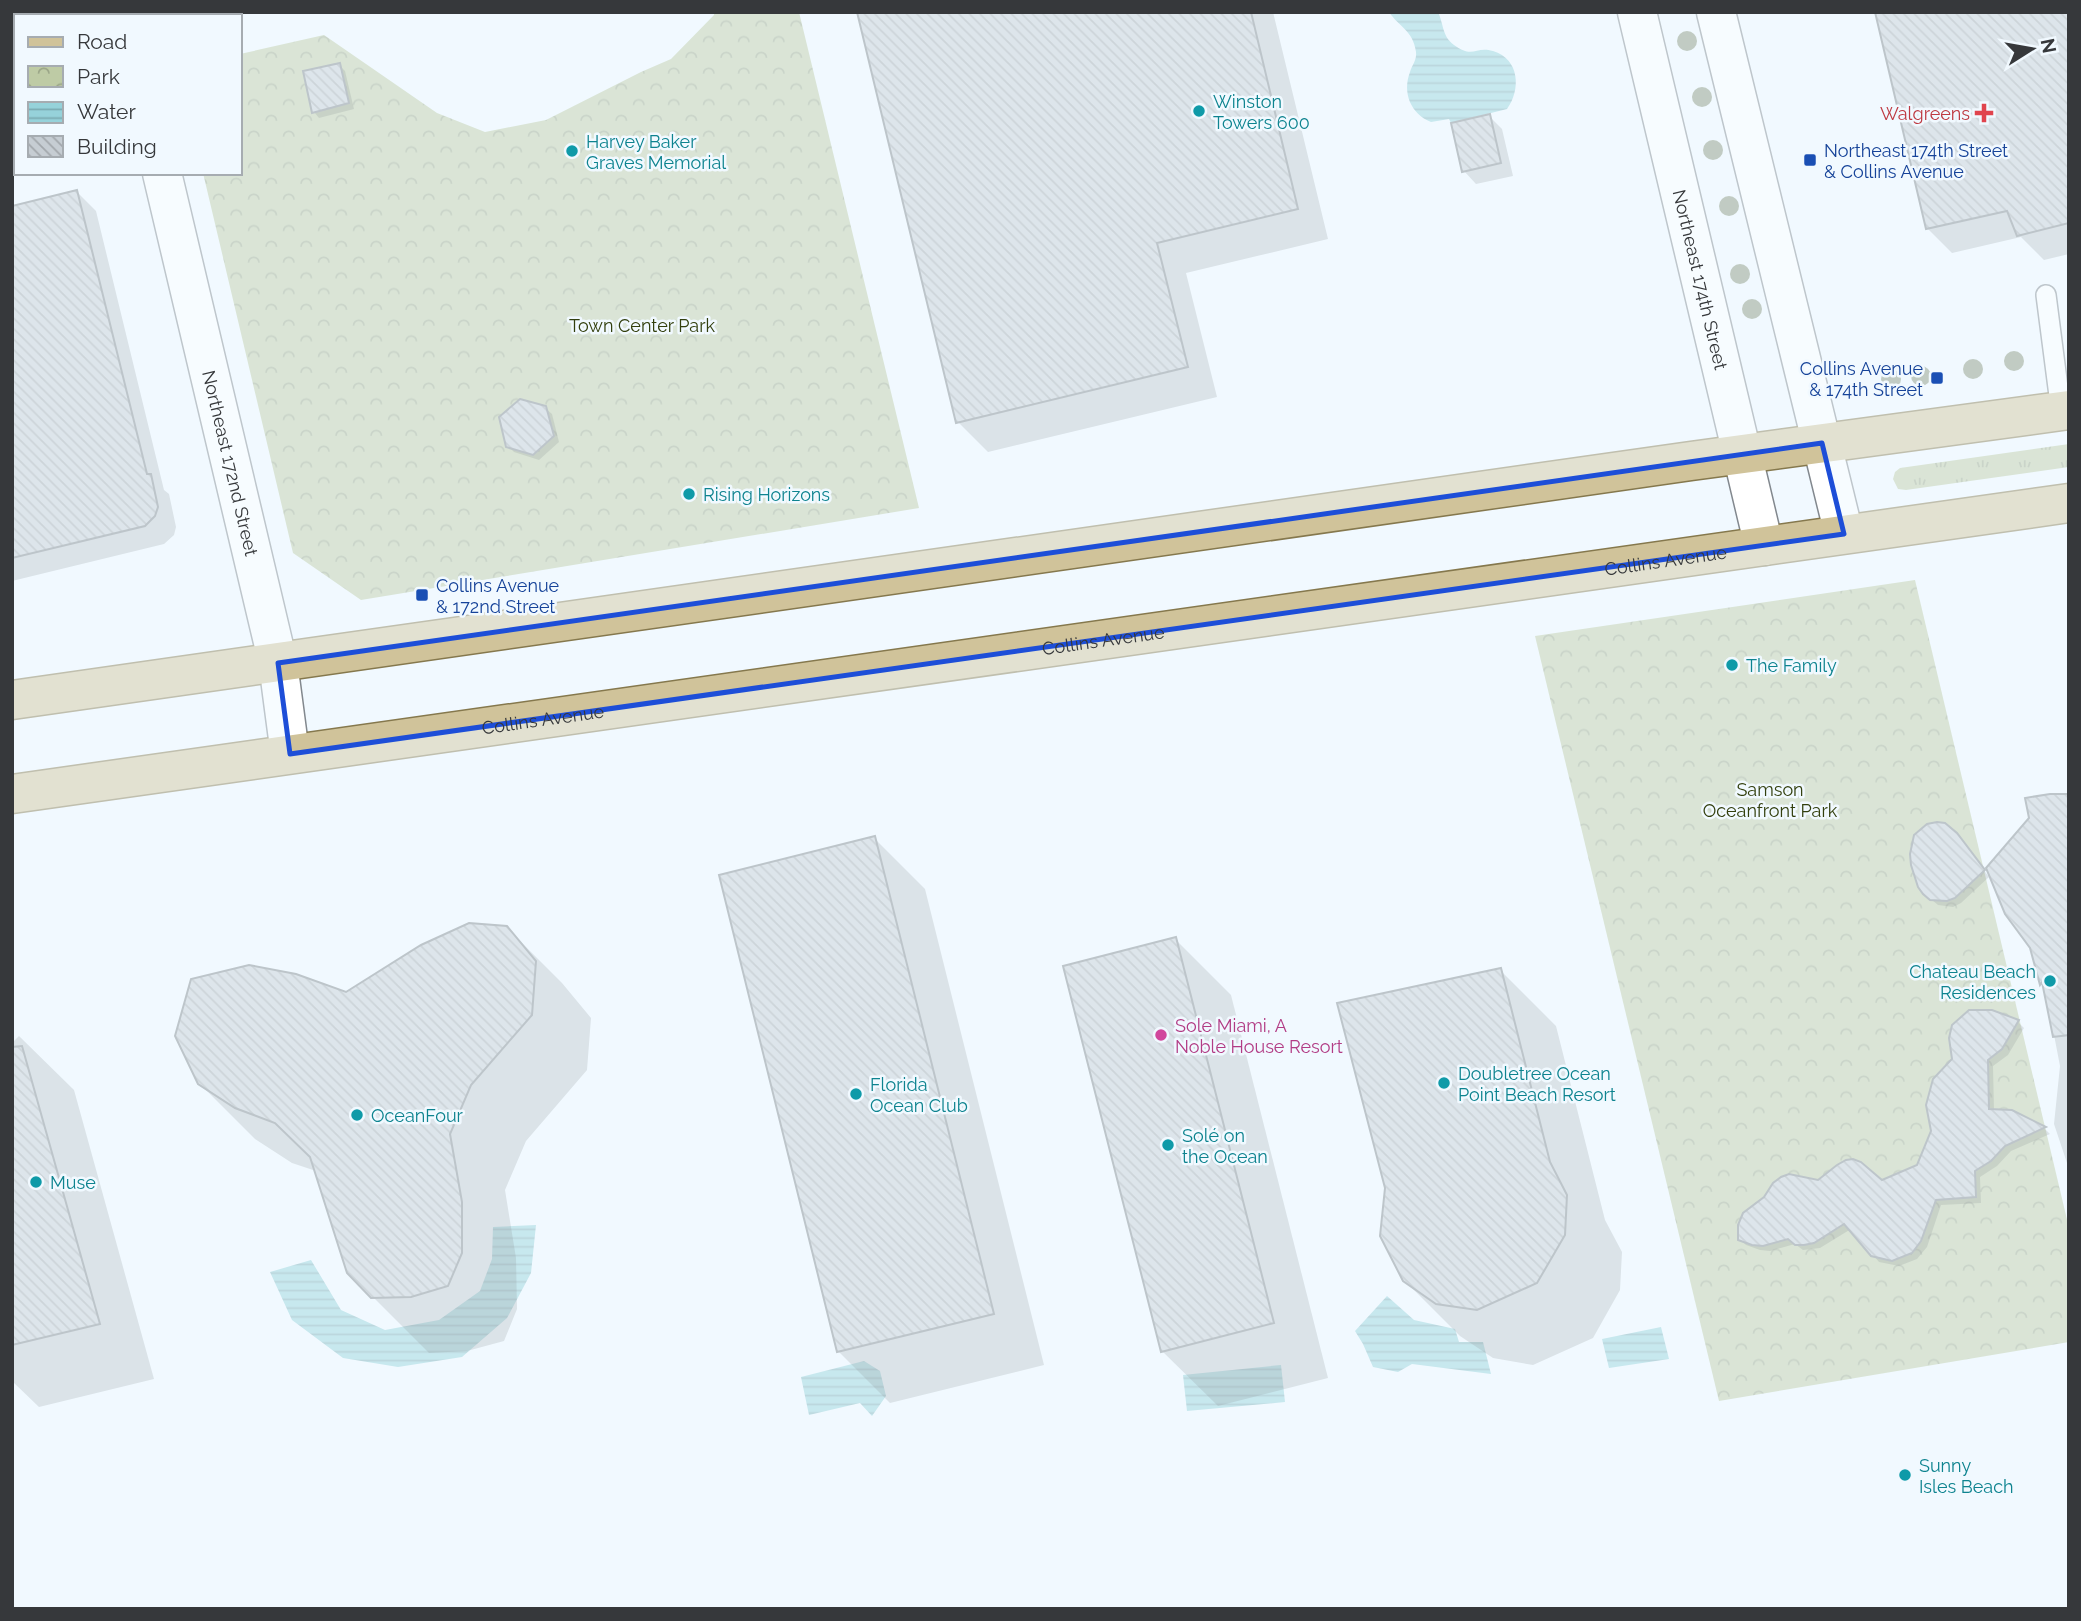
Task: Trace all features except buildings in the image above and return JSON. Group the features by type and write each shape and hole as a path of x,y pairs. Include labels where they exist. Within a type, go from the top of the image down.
{"main road":[{"path":"12,700 2065,410"},
{"name":"Collins Avenue","path":"12,794 2069,503"}],"street":[{"name":"Northeast 174th Street","path":"1637,12 1764,545"},
{"path":"1716,12 1844,534"},
{"name":"Northeast 172nd Street","path":"162,175 278,663 290,754"}],"lane":[{"path":"2046,295 2065,410"}],"highlighted area":[{"path":"1822,443 1844,534 1708,555 290,754 278,663"}],"green space":[{"name":"Town Center Park","path":"714,12 799,12 919,508 361,600 293,553 203,175 242,175 242,54 324,35 437,113 485,132 546,120 671,59"},
{"path":"2069,444 2069,467 1906,490 1898,489 1893,479 1900,468"},
{"name":"Samson Oceanfront Park","path":"1915,580 2069,1228 2069,1342 1719,1401 1535,636"}],"water":[{"path":"1389,12 1438,12 1445,34 1454,45 1470,52 1487,50 1502,55 1513,68 1516,84 1515,93 1507,109 1451,123 1449,119 1431,122 1418,114 1410,102 1407,88 1416,52 1409,34"},
{"path":"536,1225 531,1273 507,1318 462,1357 398,1367 343,1358 292,1320 270,1272 311,1260 341,1310 385,1330 439,1320 480,1291 492,1259 493,1227"},
{"path":"1387,1296 1414,1320 1455,1329 1459,1342 1483,1342 1491,1374 1412,1364 1398,1372 1373,1367 1355,1331"},
{"path":"1661,1327 1669,1359 1609,1368 1602,1339"},
{"path":"864,1361 880,1371 886,1396 872,1416 860,1403 809,1415 801,1377"},
{"path":"1281,1365 1285,1402 1187,1411 1183,1375"}],"place":[{"name":"Winston Towers 600","path":"1199,111"},
{"name":"Walgreens","path":"1984,113"},
{"name":"Harvey Baker Graves Memorial","path":"572,151"},
{"name":"Northeast 174th Street & Collins Avenue","path":"1810,160"},
{"name":"Collins Avenue & 174th Street","path":"1937,378"},
{"name":"Rising Horizons","path":"689,494"},
{"name":"Collins Avenue & 172nd Street","path":"422,595"},
{"name":"The Family","path":"1732,665"},
{"name":"Chateau Beach Residences","path":"2050,981"},
{"name":"Sole Miami, A Noble House Resort","path":"1161,1035"},
{"name":"Doubletree Ocean Point Beach Resort","path":"1444,1083"},
{"name":"Florida Ocean Club","path":"856,1094"},
{"name":"OceanFour","path":"357,1115"},
{"name":"Solé on the Ocean","path":"1168,1145"},
{"name":"Muse","path":"36,1182"},
{"name":"Sunny Isles Beach","path":"1905,1475"}]}
